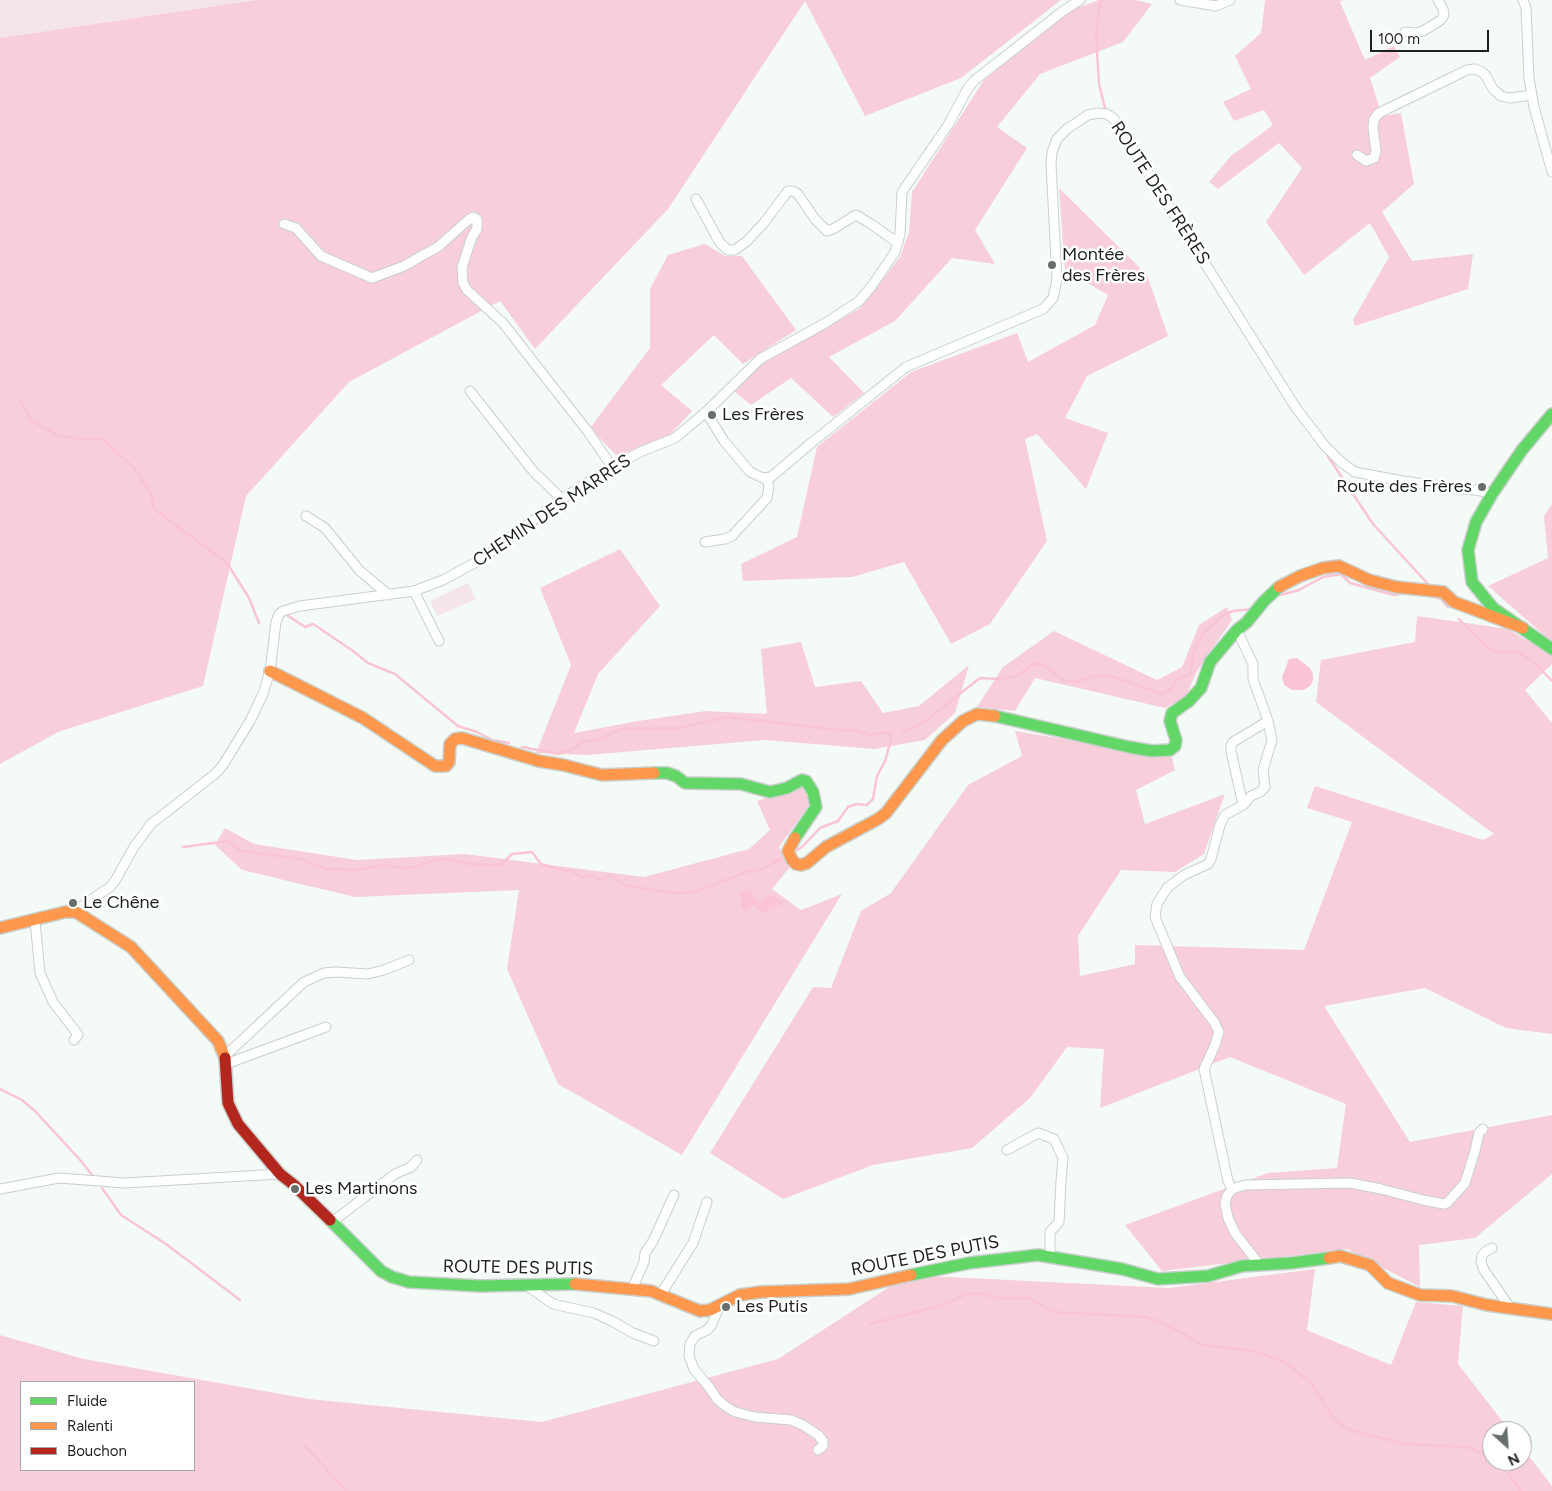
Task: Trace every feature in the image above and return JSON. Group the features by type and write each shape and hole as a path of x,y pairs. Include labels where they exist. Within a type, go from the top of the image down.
{"street":[{"name":"CHEMIN DES MARRES","path":"76,912 110,887 116,880 134,847 151,824 196,790 223,765 250,721 263,694 270,671 276,622 279,614 300,606 414,591 443,580 480,560 562,500 612,467 640,452 675,438 706,412 760,359 827,322 859,301 895,252 900,234 902,192 948,125 968,88 975,80 1063,11 1080,0"},
{"path":"1180,0 1216,6 1230,0"},
{"path":"1405,32 1416,33 1441,20 1444,15 1438,0"},
{"path":"1523,0 1526,8 1529,78 1552,172"},
{"path":"1358,155 1366,161 1374,158 1376,152 1373,127 1374,119 1379,113 1467,70 1475,69 1482,72 1493,89 1501,96 1509,98 1532,95"},
{"name":"ROUTE DES FRÈRES","path":"767,478 772,477 906,367 1043,309 1049,304 1056,291 1058,280 1051,164 1052,152 1057,139 1067,129 1088,115 1098,113 1107,114 1114,119 1296,408 1324,446 1355,472 1403,482 1481,491 1492,494"},
{"path":"696,199 720,243 728,250 735,250 748,241 788,191 794,191 798,194 815,219 827,231 856,215 898,243"},
{"path":"284,224 296,228 321,256 372,278 404,266 438,247 467,221 473,218 476,220 477,228 462,267 462,283 467,290 503,323 589,433 612,467"},
{"path":"470,391 533,471 562,500"},
{"path":"705,542 732,536 767,498 769,487 767,478 756,476 750,472 724,441 706,412"},
{"path":"1552,414 1522,450 1492,494 1476,522 1468,550 1472,582 1493,608 1552,649"},
{"path":"306,516 325,528 360,571 389,594"},
{"path":"270,671 331,700 363,718 435,766 446,766 450,762 450,744 455,739 462,738 539,761 602,775 667,774 676,776 685,783 741,784 770,792 787,788 802,780 806,781 813,792 816,807 790,845 788,851 792,860 796,864 801,865 807,863 839,839 886,813 942,740 963,721 977,714 1129,747 1152,751 1170,750 1175,746 1176,740 1170,716 1201,688 1210,662 1237,630 1248,622 1264,601 1282,584 1300,576 1339,566 1368,580 1396,587 1443,592 1454,602 1523,628"},
{"path":"414,591 439,641"},
{"path":"1232,1190 1228,1181 1204,1069 1219,1032 1214,1022 1180,977 1155,917 1157,904 1167,888 1184,875 1208,864 1225,815 1243,805 1265,787 1263,770 1272,740 1268,720 1253,679 1253,664 1237,630"},
{"path":"1243,805 1231,746 1233,742 1268,720"},
{"path":"0,928 35,921 65,912 76,912"},
{"name":"ROUTE DES PUTIS","path":"76,912 131,947 211,1031 218,1041 225,1060 228,1103 238,1124 280,1174 294,1185 381,1271 392,1278 423,1284 480,1286 563,1283 651,1291 700,1311 710,1310 740,1295 761,1292 849,1288 969,1263 1038,1254 1122,1269 1158,1279 1208,1276 1242,1266 1340,1256 1370,1264 1388,1283 1420,1295 1452,1296 1487,1305 1552,1314"},
{"path":"35,921 40,974 53,1002 78,1035 74,1040"},
{"path":"225,1060 304,982 324,974 336,972 368,974 409,960"},
{"path":"225,1060 326,1027"},
{"path":"1259,1264 1234,1233 1228,1218 1225,1203 1227,1196 1232,1190 1245,1185 1350,1183 1444,1204 1465,1183 1479,1133 1483,1129"},
{"path":"1007,1150 1038,1133 1054,1139 1063,1158 1059,1222 1050,1232 1050,1256"},
{"path":"332,1222 395,1174 411,1167 417,1160"},
{"path":"0,1189 59,1178 125,1183 280,1174"},
{"path":"632,1289 644,1262 645,1253 653,1241 674,1195"},
{"path":"661,1294 693,1244 707,1202"},
{"path":"1492,1248 1485,1252 1481,1262 1484,1270 1510,1308"},
{"path":"526,1285 553,1304 594,1313 633,1333 654,1341"},
{"path":"720,1305 711,1326 695,1336 690,1344 689,1356 694,1370 709,1387 717,1400 725,1406 735,1412 755,1417 791,1420 818,1435 823,1441 823,1446 818,1450"}],"shaded area":[{"path":"0,0 256,0 0,38"},
{"path":"256,0 1061,0 961,78 865,116 805,1 668,209 535,349 500,301 349,382 246,496 203,686 58,732 0,764 0,38"},
{"path":"1099,0 1136,0 1152,4 1123,42 1040,74 997,127 1027,148 975,230 995,264 952,258 895,321 829,357 864,393 833,417 791,378 751,405 733,390 762,363 860,308 900,257 909,232 912,192 984,80 1071,10"},
{"path":"1265,0 1343,0 1340,2 1365,60 1394,46 1400,57 1370,78 1382,116 1401,113 1414,184 1382,212 1412,261 1473,254 1468,289 1355,326 1353,320 1389,257 1370,223 1304,275 1266,222 1302,168 1279,143 1218,189 1209,182 1231,156 1273,125 1264,110 1234,121 1223,102 1251,89 1235,56 1261,33"},
{"path":"1059,188 1147,275 1168,336 1087,376 1065,418 1108,433 1086,489 1037,434 1025,439 1047,541 990,624 951,644 904,562 852,577 743,581 741,564 797,537 817,447 911,372 1017,333 1028,362 1095,325 1108,295 1065,270"},
{"path":"705,244 725,256 742,256 796,330 743,364 714,335 661,385 692,411 670,435 617,456 590,428 650,348 650,289 668,255"},
{"path":"1552,504 1552,642 1488,586 1548,558 1544,516"},
{"path":"620,549 660,606 598,674 574,733 706,711 767,714 761,649 801,642 815,687 861,681 883,713 919,706 969,665 955,713 925,740 875,749 765,740 588,755 536,753 571,665 540,588"},
{"path":"468,583 476,599 437,616 430,601"},
{"path":"1227,607 1232,620 1197,671 1186,696 1165,708 1035,678 1015,711 977,707 1003,667 1054,631 1157,680 1182,667 1199,625"},
{"path":"1417,616 1508,629 1552,656 1552,664 1525,690 1552,723 1552,1034 1506,1028 1425,988 1324,1006 1410,1142 1552,1115 1552,1174 1475,1238 1419,1245 1420,1287 1347,1249 1162,1271 1125,1225 1268,1173 1337,1168 1346,1104 1230,1057 1100,1108 1104,1049 1067,1047 1030,1098 972,1148 873,1165 783,1199 710,1153 813,987 831,988 861,911 891,893 968,785 1022,756 1015,731 1172,757 1175,770 1136,790 1145,824 1225,794 1204,854 1175,872 1121,870 1078,936 1080,976 1135,964 1135,945 1304,950 1352,822 1307,808 1315,786 1483,840 1494,834 1316,702 1321,660 1415,642"},
{"path":"1297,658 1310,668 1313,674 1311,685 1304,690 1292,690 1284,685 1282,677 1289,659"},
{"path":"801,785 811,802 779,847 790,867 772,889 801,910 842,894 682,1155 558,1084 507,969 519,890 355,897 242,870 215,845 225,828 254,844 357,860 465,854 644,877 749,849 770,830 757,801"},
{"path":"745,890 750,891 754,895 753,897 756,901 762,901 771,894 783,901 783,904 769,908 764,914 754,905 745,910 742,908 740,893"},
{"path":"1315,1269 1307,1330 1391,1365 1416,1302 1463,1306 1458,1364 1502,1421 1482,1421 1482,1471 1532,1471 1532,1460 1552,1486 1552,1491 0,1491 0,1335 84,1359 309,1399 542,1422 778,1359 908,1275 1169,1288"}],"waterway":[{"path":"1101,0 1096,33 1099,84 1106,112"},
{"path":"20,400 32,421 58,435 78,439 103,439 135,469 151,494 154,509 227,563 249,598 259,623"},
{"path":"1327,455 1373,524 1428,584"},
{"path":"1276,596 1299,590 1323,577 1341,574 1350,583 1394,595 1405,593"},
{"path":"1432,596 1441,599 1448,607"},
{"path":"902,733 923,723 980,678 999,679 1017,676 1033,664 1043,664 1064,681 1076,682 1094,676 1111,676 1163,694 1172,688 1176,680 1190,674 1193,654 1202,635 1222,616 1233,611 1252,609"},
{"path":"287,615 305,627 313,624 368,663 395,674 458,726 477,732 492,740 509,743"},
{"path":"1459,619 1494,652 1518,652 1534,662 1552,681"},
{"path":"522,747 558,754 573,749 582,742 599,739 621,729 679,728 727,717 839,730 856,730 870,735 884,732 892,736 885,761 877,776 873,799 867,805 856,804 848,807 838,821 820,828 802,847 793,852"},
{"path":"183,847 228,841 241,851 301,859 326,869 357,870 384,865 401,868 416,867 432,861 447,859 471,864 501,865 512,854 532,852 541,864 573,871 581,878 593,875 600,880 611,875 624,885 673,893 696,892 750,871 760,870 781,859"},
{"path":"0,1089 22,1100 35,1111 92,1175"},
{"path":"102,1188 121,1215 166,1244 240,1300"},
{"path":"870,1324 943,1305 967,1294 985,1294 995,1298 1028,1298 1054,1312 1147,1317 1179,1331 1202,1345 1255,1351 1286,1363 1312,1384 1334,1419 1347,1429 1404,1444 1468,1447 1482,1453"},
{"path":"305,1446 347,1491"},
{"path":"1507,1471 1521,1491"}],"traffic: fast":[{"path":"1552,414 1522,450 1492,494 1476,522 1468,550 1472,582 1493,608 1552,649"},
{"path":"995,716 1129,747 1152,751 1170,750 1175,746 1176,740 1170,721 1172,713 1189,701 1201,688 1210,662 1237,630 1247,622 1264,601 1279,587"},
{"path":"654,773 667,773 676,776 685,783 741,784 770,792 787,788 802,780 806,781 813,792 816,807 795,838"},
{"path":"330,1220 381,1271 392,1277 409,1282 480,1286 575,1284"},
{"path":"911,1275 969,1263 1038,1255 1122,1269 1158,1279 1208,1276 1242,1266 1329,1258"}],"traffic: slow":[{"path":"1279,587 1300,576 1323,568 1339,566 1369,580 1396,587 1443,592 1454,602 1523,628"},
{"path":"270,671 363,718 435,766 446,766 449,762 450,744 455,739 462,738 539,761 602,775 654,773"},
{"path":"795,838 788,851 792,860 796,864 807,863 826,847 886,813 942,740 963,721 977,714 995,716"},
{"path":"0,928 65,912 76,912 131,947 218,1041 225,1058"},
{"path":"1329,1258 1340,1256 1370,1265 1388,1283 1420,1295 1452,1296 1487,1305 1552,1314"},
{"path":"575,1284 651,1291 700,1311 710,1310 740,1295 761,1292 849,1289 911,1275"}],"traffic: jam":[{"path":"225,1058 228,1103 238,1124 280,1174 330,1220"}],"place":[{"name":"Montée des Frères","path":"1052,265"},
{"name":"Les Frères","path":"712,415"},
{"name":"Route des Frères","path":"1482,487"},
{"name":"Le Chêne","path":"73,903"},
{"name":"Les Martinons","path":"295,1189"},
{"name":"Les Putis","path":"726,1307"}]}
